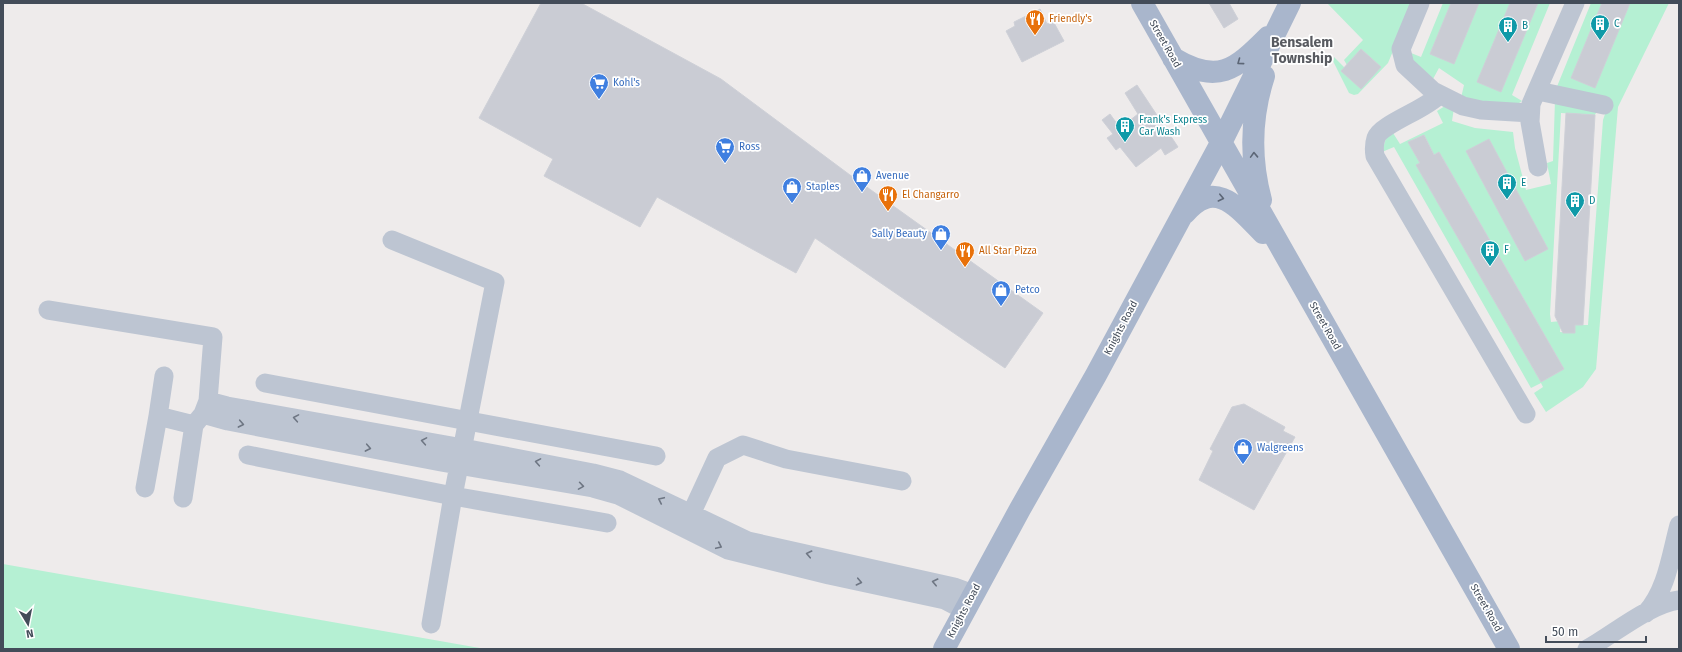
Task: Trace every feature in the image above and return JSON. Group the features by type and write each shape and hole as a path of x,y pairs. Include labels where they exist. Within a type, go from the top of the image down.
{"main road":[{"name":"Street Road","path":"1142,3 1509,649"},
{"name":"Knights Road","path":"944,649 968,602 1096,375 1221,143 1290,3"},
{"path":"1173,58 1182,64 1204,72 1215,73 1228,70 1249,56 1279,27"},
{"path":"1272,233 1256,180 1253,140 1258,96 1279,27"},
{"path":"1178,221 1194,203 1204,198 1215,196 1226,199 1235,205 1283,253"}],"street":[{"path":"1420,3 1401,49 1405,65 1439,95 1463,106 1481,110 1530,113"},
{"path":"1538,167 1530,113 1575,3"},
{"path":"1538,91 1604,105"},
{"path":"1439,95 1428,105 1382,130 1376,137 1374,146 1375,156 1526,414"},
{"path":"392,240 495,282 453,496 432,624"},
{"path":"48,310 213,337 202,413 183,498"},
{"path":"145,488 164,376"},
{"path":"265,383 656,456"},
{"path":"158,416 202,413 227,406 461,456 578,470 620,480 688,521 748,541 954,587 968,602"},
{"path":"688,521 717,458 743,445 786,459 902,481"},
{"path":"248,455 453,496 607,523"},
{"path":"1645,614 1654,604 1660,592 1679,525"},
{"path":"1587,649 1660,606 1679,600"}],"green space":[{"path":"1327,3 1413,3 1388,63 1358,94 1354,95 1349,93 1333,61 1334,57 1345,68 1381,67 1361,49 1347,65 1344,60 1363,40"},
{"path":"1443,3 1550,3 1512,95 1522,101 1519,103 1495,103 1461,98 1464,85 1439,68 1433,79 1410,57 1411,53 1421,57"},
{"path":"1591,3 1669,3 1618,107 1596,369 1583,387 1546,412 1534,393 1543,387 1541,383 1531,388 1394,147 1382,152 1386,138 1393,133 1400,144 1443,123 1437,111 1445,106 1454,108 1452,121 1475,128 1513,132 1515,148 1526,190 1551,184 1547,163 1553,161 1555,100 1598,108 1595,115 1561,113 1550,314 1551,322 1561,321 1560,332 1575,333 1575,325 1588,325 1603,120 1608,105 1556,89","holes":["1424,135 1434,155 1439,152 1564,369 1541,382 1417,165 1420,163 1409,142"]},
{"path":"3,564 474,647 486,649 3,649"}],"building":[{"path":"541,3 581,3 721,79 850,175 1043,313 1005,368 815,238 796,273 657,197 640,227 544,176 553,159 479,118"},
{"path":"1209,3 1229,3 1238,19 1224,28"},
{"path":"1451,3 1479,3 1454,64 1430,54"},
{"name":"B","path":"1510,3 1538,3 1501,92 1477,82"},
{"name":"C","path":"1602,3 1630,3 1595,88 1571,78"},
{"name":"Friendly's","path":"1040,9 1047,24 1053,21 1064,41 1022,62 1006,31 1015,26 1014,22"},
{"path":"1361,49 1381,67 1361,89 1341,71"},
{"path":"1137,85 1178,147 1165,155 1161,148 1136,167 1120,147 1116,150 1107,138 1113,134 1102,120 1110,114 1120,128 1138,114 1125,93"},
{"name":"D","path":"1566,113 1595,115 1583,325 1575,325 1575,333 1563,333 1555,316"},
{"name":"F","path":"1424,135 1434,155 1439,152 1564,369 1541,382 1416,165 1420,163 1408,142"},
{"name":"E","path":"1489,139 1548,249 1525,261 1466,151"},
{"name":"Walgreens","path":"1244,404 1285,427 1283,431 1295,437 1254,510 1199,480 1213,451 1210,449 1232,407"}],"place":[{"name":"Friendly's","path":"1035,36"},
{"name":"C","path":"1600,41"},
{"name":"B","path":"1508,43"},
{"name":"Kohl's","path":"599,100"},
{"name":"Frank's Express Car Wash","path":"1125,143"},
{"name":"Ross","path":"725,164"},
{"name":"Avenue","path":"862,193"},
{"name":"E","path":"1507,200"},
{"name":"Staples","path":"792,204"},
{"name":"El Changarro","path":"888,212"},
{"name":"D","path":"1575,218"},
{"name":"Sally Beauty","path":"941,251"},
{"name":"F","path":"1490,267"},
{"name":"All Star Pizza","path":"965,268"},
{"name":"Petco","path":"1001,307"},
{"name":"Walgreens","path":"1243,465"}],"district":[{"name":"Bensalem Township","path":"1302,50"}]}
